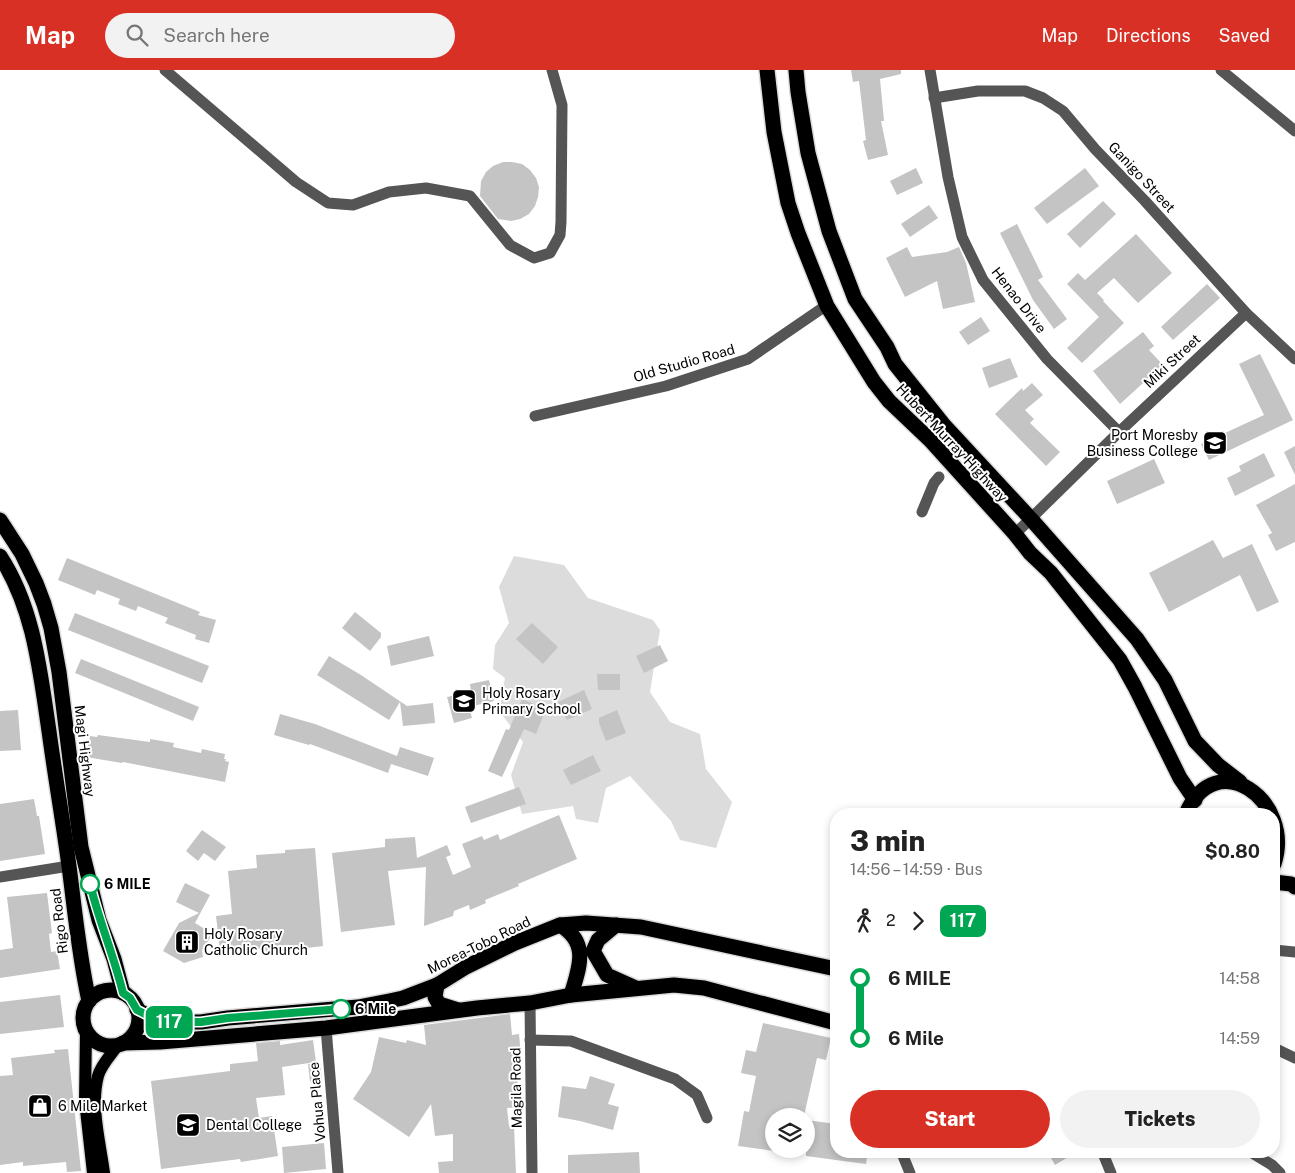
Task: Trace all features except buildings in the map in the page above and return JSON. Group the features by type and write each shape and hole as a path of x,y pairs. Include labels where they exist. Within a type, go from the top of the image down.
{"highway":[{"name":"Hubert Murray Highway","path":"767,70 774,132 788,203 827,306 874,382 889,401 930,440 1030,553 1051,573 1120,660 1180,778 1195,800"},
{"name":"Hubert Murray Highway","path":"796,70 808,153 829,231 855,299 901,371 943,424 1031,519 1136,639 1165,680 1195,741 1218,765 1240,782"},
{"name":"Magi Highway","path":"0,520 22,554 36,583 51,628 81,847 99,920 114,959 123,993"},
{"path":"0,556 19,594 35,646 69,866"},
{"path":"1190,808 1204,791 1215,785 1227,782 1240,782 1254,786 1266,793 1278,808"},
{"path":"1280,811 1292,838"},
{"path":"1280,853 1285,838 1283,817"},
{"name":"Rigo Road","path":"69,866 80,959 88,1001"},
{"path":"1280,883 1291,884 1295,887"},
{"name":"Morea-Tobo Road","path":"137,1010 168,1022 201,1022 358,1007 403,998 437,985 474,963 515,943 560,926 586,923 641,926 830,968"},
{"path":"616,925 598,940 593,951 607,974 637,989"},
{"path":"560,926 575,938 580,951 580,961 572,995"},
{"path":"437,985 435,996 439,1004 460,1010"},
{"path":"120,1044 130,1038 136,1030 138,1022 137,1010 130,998 123,993 114,990 104,991 88,1001 83,1019 90,1036 106,1046 326,1028 460,1010 530,1003 572,995 674,986 704,988 830,1021"}],"main road":[{"path":"86,1030 85,1101 93,1173"},
{"path":"104,1173 95,1102 98,1074 120,1044"}],"street":[{"path":"165,70 296,182 328,203 353,206 389,192 426,188 470,196 510,245 534,258 550,253 560,235 562,105 552,70"},
{"name":"Henao Drive","path":"930,70 948,177 962,236 983,280 1047,359 1119,432"},
{"path":"1220,70 1295,131"},
{"name":"Ganigo Street","path":"934,98 978,91 1025,91 1043,98 1064,111 1095,149 1246,313 1295,359"},
{"name":"Old Studio Road","path":"535,416 666,386 748,359 827,306"},
{"name":"Miki Street","path":"1015,534 1119,432 1246,313"},
{"path":"922,512 934,483 940,477"},
{"path":"0,877 69,866"},
{"path":"1280,951 1295,952"},
{"name":"Magila Road","path":"530,1003 532,1173"},
{"name":"Vohua Place","path":"326,1028 338,1173"},
{"path":"530,1040 571,1041 675,1079 697,1095 707,1118"},
{"path":"1280,1051 1295,1058"},
{"path":"904,1158 910,1173"},
{"path":"1105,1158 1110,1173"},
{"path":"1260,1158 1280,1173"}],"shaded area":[{"path":"514,556 564,565 588,598 653,620 660,630 650,692 670,722 700,734 706,769 732,802 716,848 680,840 671,821 630,776 606,788 598,823 576,819 573,806 522,814 511,775 523,742 499,711 505,678 493,669 495,645 509,623 499,587"}],"bus line":[{"name":"117","path":"90,884 99,920 114,959 123,993 136,1005 137,1010 151,1017 168,1022 201,1022 341,1009"}],"place":[{"name":"Port Moresby Business College","path":"1215,443"},
{"name":"Holy Rosary Primary School","path":"464,701"},
{"name":"6 MILE","path":"90,884"},
{"name":"Holy Rosary Catholic Church","path":"187,942"},
{"name":"6 Mile","path":"341,1009"},
{"name":"6 Mile Market","path":"40,1106"},
{"name":"Dental College","path":"188,1125"}]}
